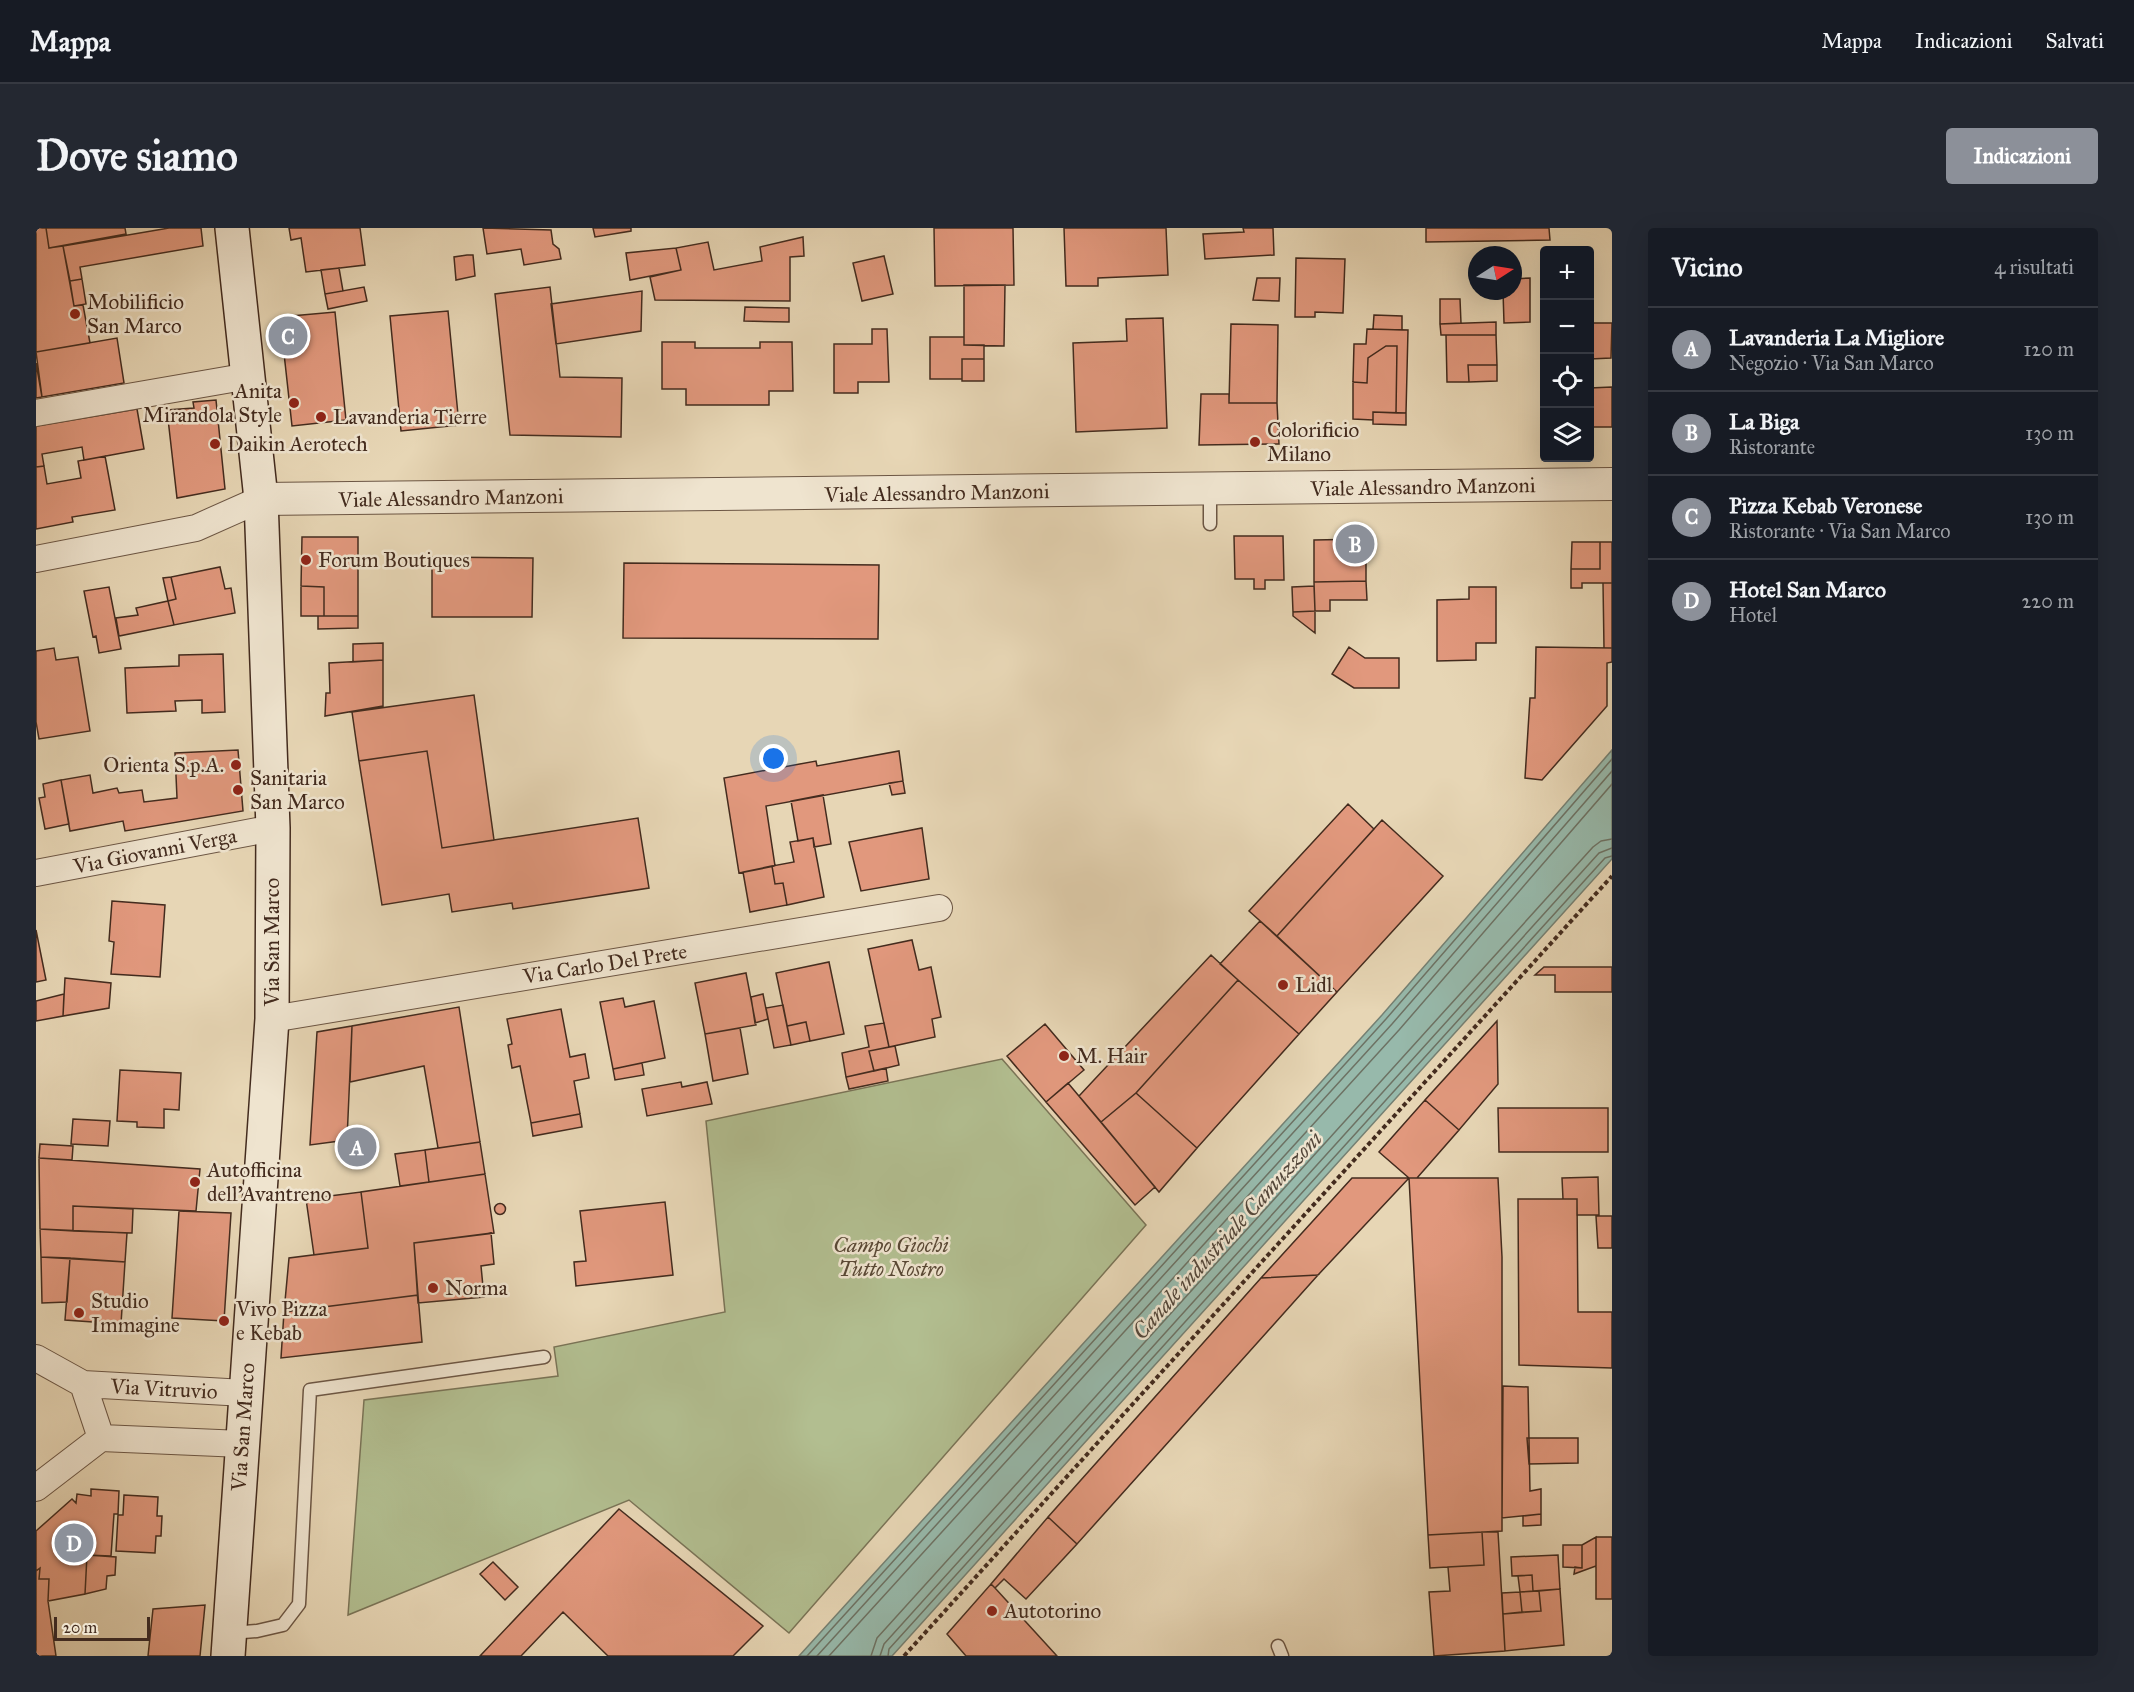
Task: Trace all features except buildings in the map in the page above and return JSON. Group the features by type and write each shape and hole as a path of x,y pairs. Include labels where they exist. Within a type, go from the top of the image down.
{"main road":[{"name":"Via San Marco","path":"229,1644 272,1019 273,828 261,499 232,228"}],"street":[{"path":"36,413 249,375"},
{"name":"Viale Alessandro Manzoni","path":"261,499 1612,484"},
{"path":"36,559 196,528 261,499"},
{"name":"Via Giovanni Verga","path":"36,873 273,828"},
{"name":"Via Carlo Del Prete","path":"272,1019 939,908"},
{"name":"Via Vitruvio","path":"36,1358 83,1384 245,1393"},
{"name":"Via Vitruvio","path":"83,1384 101,1438"},
{"path":"36,1488 101,1438 242,1444"}],"lane":[{"path":"1210,490 1210,524"},
{"path":"229,1644 257,1631 283,1624 299,1604 310,1390 544,1357"}],"path":[{"path":"904,1656 1612,876"}],"green space":[{"name":"Campo Giochi Tutto Nostro","path":"1002,1059 1146,1225 789,1633 629,1500 348,1615 364,1400 558,1376 554,1347 725,1312 706,1121"}],"water":[{"name":"Canale industriale Camuzzoni","path":"1612,750 1612,859 892,1656 799,1656 1382,1015"}],"place":[{"name":"Mobilificio San Marco","path":"75,314"},
{"name":"Pizza Kebab Veronese","path":"288,336"},
{"name":"Anita Mirandola Style","path":"294,403"},
{"name":"Lavanderia Tierre","path":"321,417"},
{"name":"Colorificio Milano","path":"1255,442"},
{"name":"Daikin Aerotech","path":"215,444"},
{"name":"La Biga","path":"1355,544"},
{"name":"Forum Boutiques","path":"306,560"},
{"name":"Orienta S.p.A.","path":"236,765"},
{"name":"Sanitaria San Marco","path":"238,790"},
{"name":"Lidl","path":"1283,985"},
{"name":"M. Hair","path":"1064,1056"},
{"name":"Lavanderia La Migliore","path":"357,1147"},
{"name":"Autofficina dell'Avantreno","path":"195,1182"},
{"name":"Norma","path":"433,1288"},
{"name":"Studio Immagine","path":"79,1313"},
{"name":"Vivo Pizza e Kebab","path":"224,1321"},
{"name":"Hotel San Marco","path":"74,1543"},
{"name":"Autotorino","path":"992,1611"}]}
